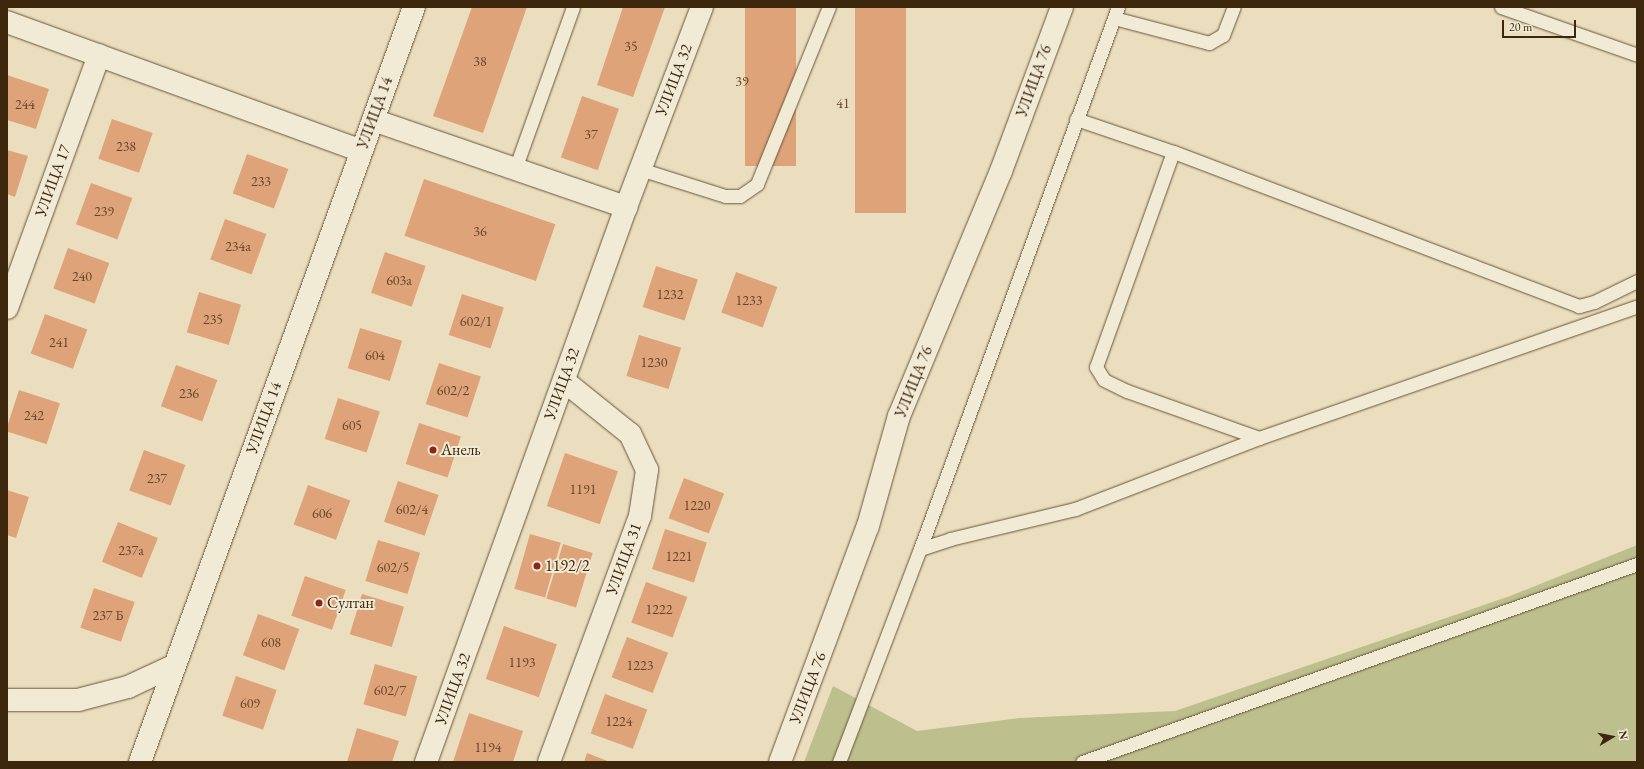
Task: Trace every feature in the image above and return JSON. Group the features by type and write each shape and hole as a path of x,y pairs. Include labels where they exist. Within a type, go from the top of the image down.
{"street":[{"name":"УЛИЦА 14","path":"140,762 173,666 374,120 414,7"},
{"name":"УЛИЦА 32","path":"426,762 626,207 702,7"},
{"name":"УЛИЦА 76","path":"780,762 868,526 899,416 1001,171 1062,7"},
{"path":"7,22 99,54 361,152"},
{"name":"УЛИЦА 17","path":"7,308 99,54"},
{"path":"374,120 626,207"},
{"name":"УЛИЦА 31","path":"549,762 640,516 647,470 630,434 564,380"},
{"path":"7,700 78,700 128,687 173,666"}],"lane":[{"path":"515,168 574,7"},
{"path":"640,169 725,196 740,196 757,184 830,7"},
{"path":"839,762 920,549 1116,12 1209,42 1223,35 1234,7"},
{"path":"1501,7 1637,55"},
{"path":"1076,119 1173,152 1578,306 1594,302 1637,281"},
{"path":"1173,152 1096,367 1104,380 1127,391 1259,438"},
{"path":"920,549 950,539 1075,509 1259,438 1637,306"},
{"path":"1082,762 1637,564"}],"green space":[{"path":"1637,545 1637,762 804,762 833,686 917,731 1019,718 1175,711 1510,596"}],"building":[{"path":"472,7 527,7 483,133 433,116"},
{"path":"623,7 665,7 633,97 597,85"},
{"path":"745,7 796,7 796,166 745,166"},
{"path":"855,7 906,7 906,213 855,213"},
{"path":"7,75 49,89 36,129 7,120"},
{"path":"582,96 619,109 598,170 561,157"},
{"path":"112,119 153,133 139,173 98,159"},
{"path":"7,150 28,156 15,197 7,194"},
{"path":"247,154 288,169 274,209 233,193"},
{"path":"424,179 555,224 536,281 404,236"},
{"path":"91,183 132,198 117,239 76,224"},
{"path":"225,219 266,234 252,274 210,259"},
{"path":"68,248 109,263 95,303 53,288"},
{"path":"385,252 426,266 412,307 371,293"},
{"path":"656,266 698,280 685,320 643,307"},
{"path":"736,272 777,287 763,327 721,312"},
{"path":"199,292 241,305 229,345 187,332"},
{"path":"462,294 504,308 491,348 449,335"},
{"path":"45,314 87,329 73,369 31,353"},
{"path":"360,328 402,341 390,381 348,368"},
{"path":"639,335 681,348 669,389 626,376"},
{"path":"439,363 481,377 468,417 426,404"},
{"path":"176,365 217,380 202,421 161,406"},
{"path":"19,390 60,403 47,444 7,431 7,427"},
{"path":"338,398 380,412 367,452 325,439"},
{"name":"Анель","path":"419,423 461,437 448,477 406,464"},
{"path":"144,450 185,465 171,505 129,490"},
{"path":"565,453 618,471 600,524 547,506"},
{"path":"684,478 724,493 709,534 669,518"},
{"path":"398,481 439,495 425,536 384,522"},
{"path":"308,485 350,500 336,540 294,524"},
{"path":"7,490 29,497 16,538 7,535"},
{"path":"118,522 158,538 142,578 102,562"},
{"path":"665,529 707,543 694,583 652,569"},
{"name":"1192/2","path":"530,534 561,543 545,598 514,589"},
{"path":"378,540 420,553 408,594 365,581"},
{"path":"563,544 593,553 576,608 546,599"},
{"name":"Султан","path":"305,576 346,590 332,630 291,616"},
{"path":"646,582 687,597 673,637 631,622"},
{"path":"94,588 135,602 121,642 80,628"},
{"path":"362,594 404,607 392,647 350,634"},
{"path":"258,614 299,629 284,670 243,655"},
{"path":"504,626 557,644 539,697 486,679"},
{"path":"627,637 668,653 653,693 612,677"},
{"path":"375,664 417,676 406,717 363,704"},
{"path":"236,676 277,690 263,730 222,716"},
{"path":"605,694 647,709 633,749 591,733"},
{"path":"469,713 523,731 513,762 453,762"},
{"path":"357,728 399,741 392,762 347,762"},
{"path":"587,753 610,762 584,762"}],"place":[{"name":"Анель","path":"433,450"},
{"name":"1192/2","path":"537,566"},
{"name":"Султан","path":"319,603"}]}
